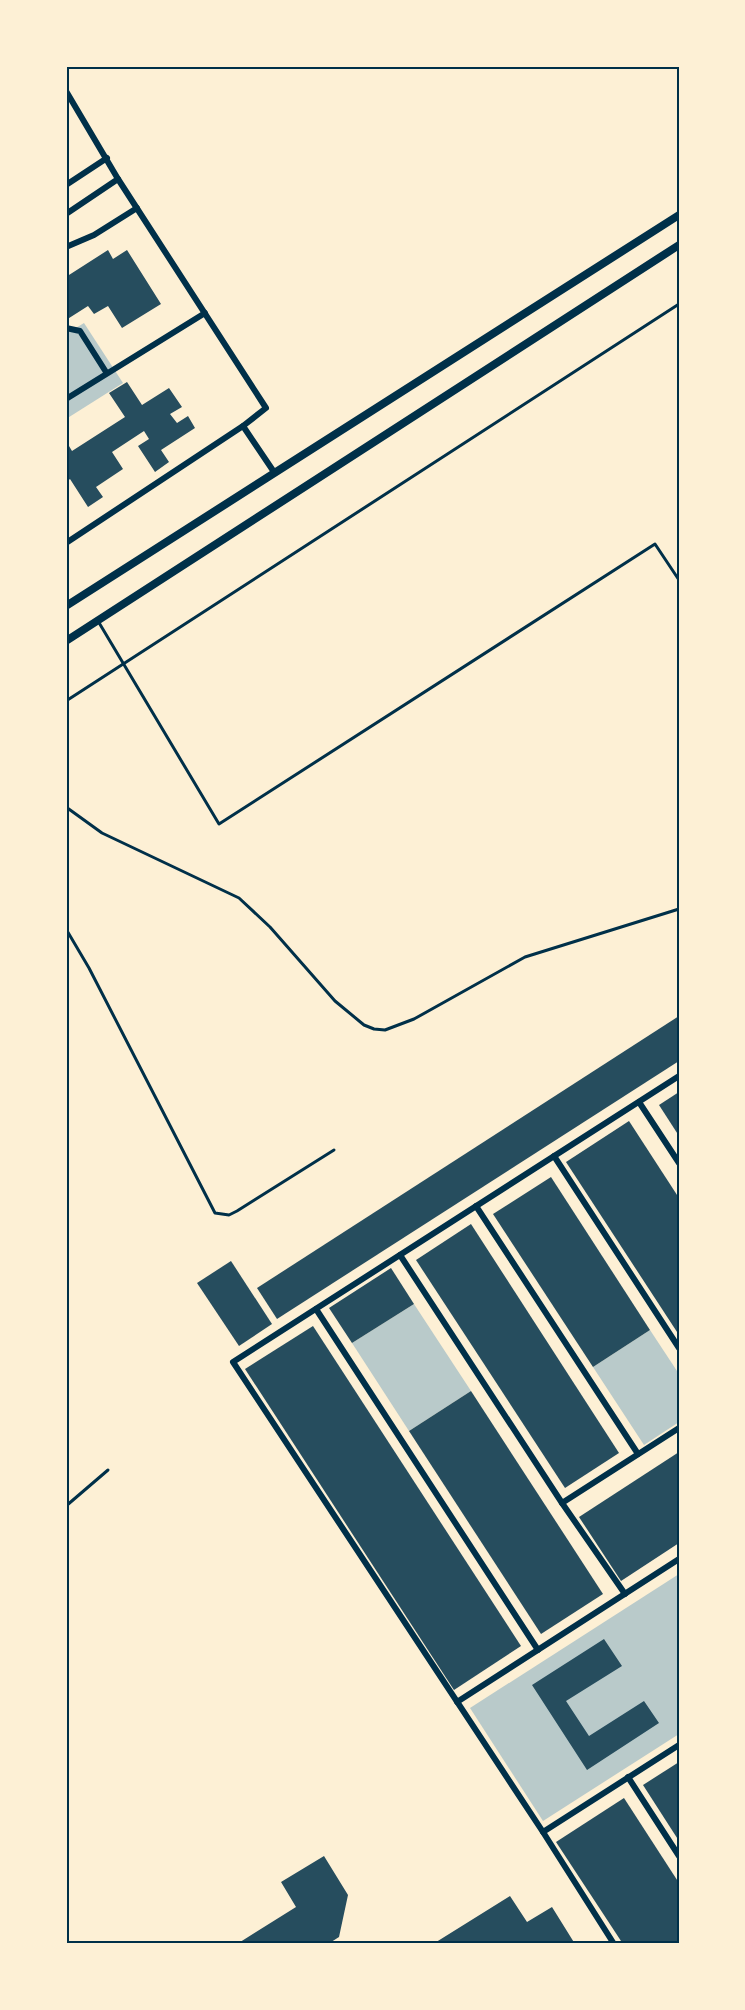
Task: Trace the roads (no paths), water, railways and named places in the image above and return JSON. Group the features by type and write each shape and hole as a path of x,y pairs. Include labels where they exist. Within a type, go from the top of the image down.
{"street":[{"path":"66,91 108,158 118,179 267,408 66,543"},
{"path":"66,185 108,158"},
{"path":"66,214 118,179"},
{"path":"66,247 94,235 137,208"},
{"path":"66,606 679,215"},
{"path":"66,641 679,245"},
{"path":"66,399 106,372 205,313"},
{"path":"66,328 80,331 106,372"},
{"path":"243,426 274,472"},
{"path":"614,1944 543,1832 233,1362 679,1076"},
{"path":"639,1102 679,1163"},
{"path":"554,1156 679,1348"},
{"path":"476,1206 638,1454"},
{"path":"400,1255 562,1503 625,1594"},
{"path":"316,1309 538,1650"},
{"path":"562,1503 679,1428"},
{"path":"457,1702 679,1559"},
{"path":"543,1832 679,1745"},
{"path":"628,1777 679,1856"}],"lane":[{"path":"66,701 679,304"},
{"path":"98,620 219,824 655,544 679,580"},
{"path":"66,807 102,833 239,898 262,919 335,1001 364,1025 374,1029 385,1030 414,1019 525,957 679,909"},
{"path":"66,929 89,968 215,1213 229,1215 237,1211 334,1150"},
{"path":"66,1506 108,1470"}]}
